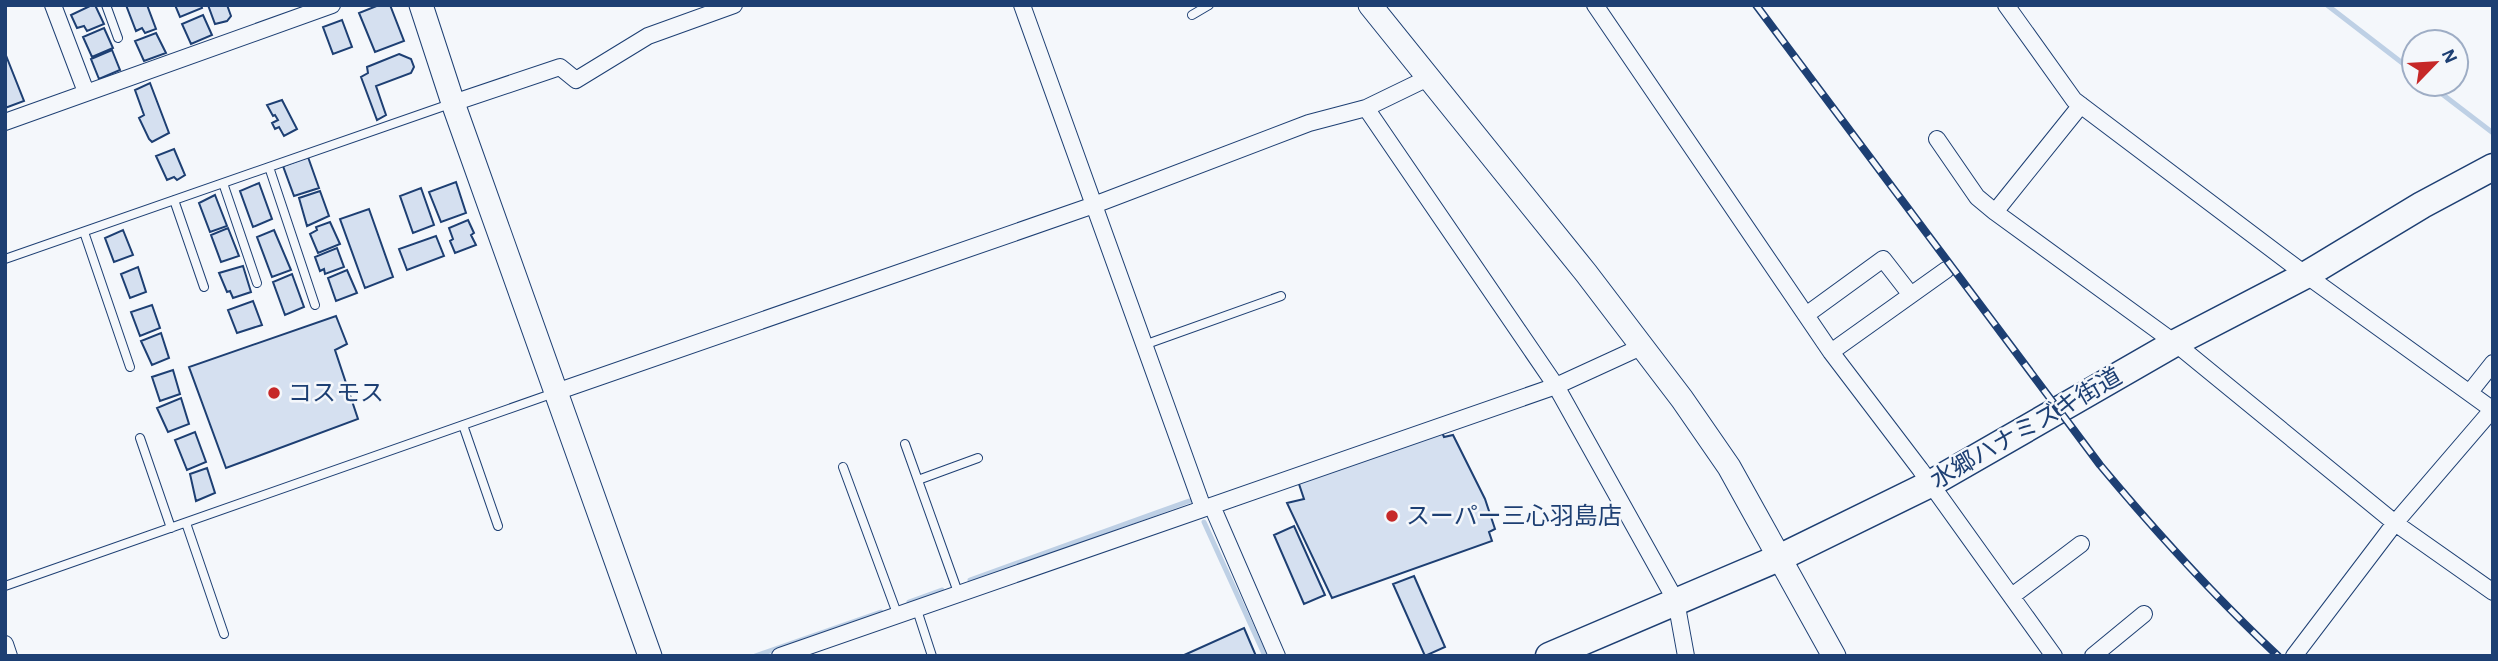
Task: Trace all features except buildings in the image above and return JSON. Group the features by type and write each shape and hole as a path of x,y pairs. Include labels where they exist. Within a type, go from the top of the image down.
{"main road":[{"name":"水郷ハナミズキ街道","path":"1549,656 1781,557 1930,484 2175,343 2306,275 2422,205 2491,168"}],"street":[{"path":"53,5 86,92"},
{"path":"5,122 332,5"},
{"path":"421,5 453,103 650,656"},
{"path":"453,103 560,67 576,80 649,36 734,5"},
{"path":"1022,5 1144,345 1208,507 1277,656"},
{"path":"1370,5 1577,262 1682,399 1729,467 1834,656"},
{"path":"1595,5 1830,352 1930,484 2054,656"},
{"path":"2006,5 2074,100 2306,275 2493,410 2395,523 2294,656"},
{"path":"556,392 1094,205 1308,123 1366,108 1430,77"},
{"path":"1995,212 2081,105"},
{"path":"1366,108 1556,386 1676,601 1686,656"},
{"path":"1937,139 1977,197 1995,212 2175,343 2395,523 2493,592"},
{"path":"1806,315 1883,259 1911,295"},
{"path":"1830,352 1946,270"},
{"path":"780,656 1556,386 1641,347"},
{"path":"2470,392 2493,363"},
{"path":"2012,596 2081,544"},
{"path":"2093,656 2144,614"},
{"path":"5,644 9,656"}],"lane":[{"path":"106,5 118,38"},
{"path":"1192,15 1209,5"},
{"path":"5,259 453,103"},
{"path":"269,167 315,305"},
{"path":"223,183 257,283"},
{"path":"174,200 204,287"},
{"path":"84,232 130,367"},
{"path":"1144,345 1281,296"},
{"path":"5,586 556,392"},
{"path":"463,425 498,526"},
{"path":"140,438 171,528"},
{"path":"905,444 959,595"},
{"path":"918,480 978,458"},
{"path":"843,467 898,616"},
{"path":"186,523 224,634"},
{"path":"917,610 932,656"}],"waterway":[{"path":"2327,5 2400,61"},
{"path":"2447,98 2493,133"},
{"path":"970,580 1189,501"},
{"path":"1204,522 1265,656"},
{"path":"909,602 942,590"},
{"path":"755,656 881,612"}],"railway":[{"path":"1756,5 2100,465 2186,563 2278,656"}],"place":[{"name":"コスモス","path":"274,393"},
{"name":"スーパー三心羽島店","path":"1392,516"}]}
